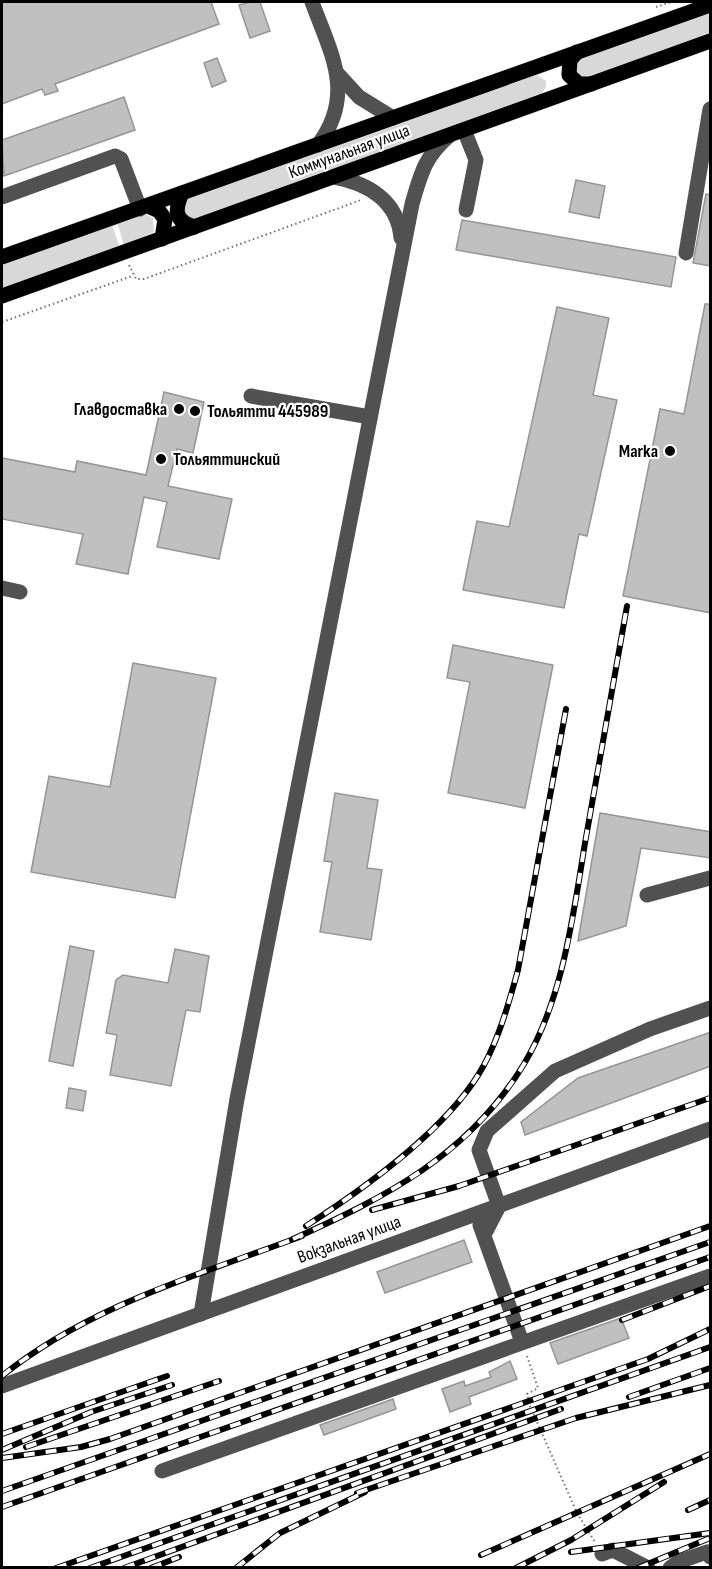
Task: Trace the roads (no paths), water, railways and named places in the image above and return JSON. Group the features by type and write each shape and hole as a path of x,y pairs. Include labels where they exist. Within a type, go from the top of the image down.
{"main road":[{"name":"Коммунальная улица","path":"2,257 711,4"},
{"name":"Коммунальная улица","path":"2,296 711,41"},
{"path":"577,52 570,60 569,75 579,84 591,84"},
{"path":"540,65 555,70 561,75 561,88 555,97"},
{"path":"182,194 177,206 177,216 183,223 194,227"},
{"path":"144,207 159,211 165,219 162,239"}],"street":[{"path":"312,2 337,73 338,106 329,129 318,145"},
{"path":"337,73 359,98 393,118"},
{"path":"686,253 711,109"},
{"path":"201,1314 237,1099 402,253 421,171 432,150 457,133 476,160 466,210"},
{"path":"2,197 115,156 121,159 144,207"},
{"path":"334,177 357,181 378,194 400,222 402,253"},
{"path":"251,396 370,417"},
{"path":"2,588 20,592"},
{"path":"647,895 711,878"},
{"path":"484,1235 499,1206 479,1149 487,1131 555,1071 650,1029 711,1008"},
{"name":"Вокзальная улица","path":"2,1386 711,1129"},
{"path":"476,1214 522,1342"},
{"path":"162,1471 711,1276"},
{"path":"602,1554 613,1550 648,1568"},
{"path":"670,1568 678,1562 707,1552 711,1557"}],"railway":[{"path":"293,1239 361,1207 423,1170 478,1124 502,1096 524,1064 548,1012 565,957 627,606"},
{"path":"306,1226 354,1194 428,1134 469,1088 490,1054 508,1006 518,970 566,709"},
{"path":"372,1210 459,1186 710,1098"},
{"path":"2,1458 81,1447 110,1439 710,1226"},
{"path":"2,1376 36,1351 108,1311 184,1279 302,1236"},
{"path":"2,1491 710,1242"},
{"path":"2,1507 710,1257"},
{"path":"622,1320 710,1286"},
{"path":"56,1568 648,1359 710,1329"},
{"path":"90,1568 710,1347"},
{"path":"629,1397 710,1368"},
{"path":"2,1434 167,1376"},
{"path":"26,1447 219,1381"},
{"path":"2,1450 91,1412 172,1385"},
{"path":"357,1493 576,1418 710,1385"},
{"path":"124,1568 561,1409"},
{"path":"481,1555 710,1454"},
{"path":"516,1568 571,1540 664,1482"},
{"path":"236,1568 280,1533 365,1492"},
{"path":"688,1510 710,1500"},
{"path":"571,1552 710,1533"},
{"path":"638,1568 710,1538"},
{"path":"151,1568 179,1557"}],"place":[{"name":"Главдоставка","path":"179,409"},
{"name":"Тольятти 445989","path":"195,411"},
{"name":"Marka","path":"670,451"},
{"name":"Тольяттинский","path":"161,459"}]}
